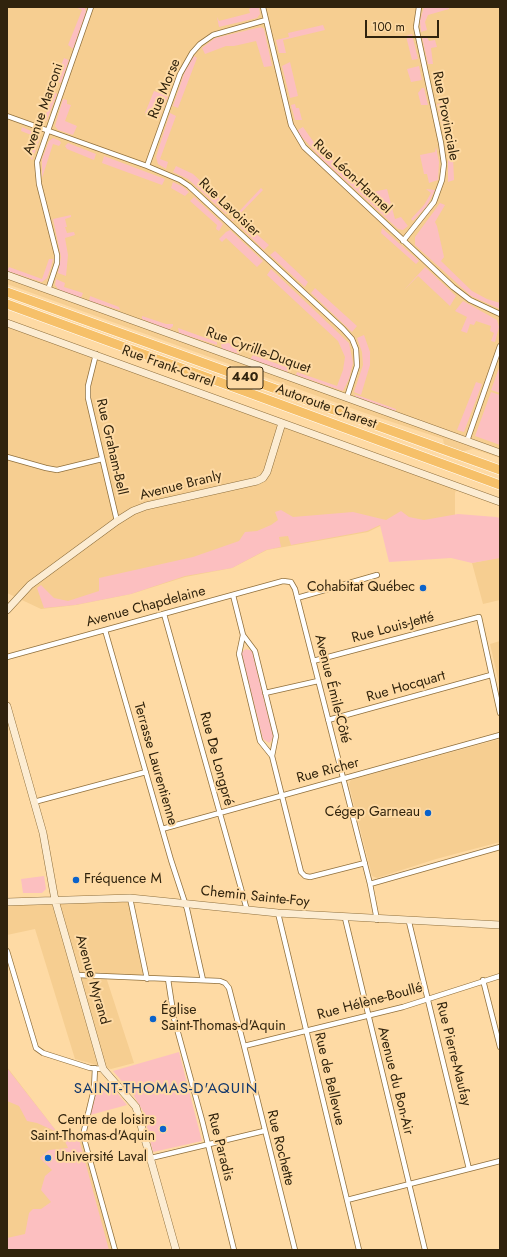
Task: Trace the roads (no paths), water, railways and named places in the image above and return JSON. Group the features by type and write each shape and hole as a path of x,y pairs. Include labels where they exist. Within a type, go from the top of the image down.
{"highway":[{"name":"Autoroute Charest","path":"7,292 500,470"},
{"name":"Autoroute Charest","path":"7,305 36,314 500,485"}],"street":[{"name":"Avenue Marconi","path":"48,290 57,263 57,255 37,172 37,162 91,7"},
{"name":"Rue Léon-Harmel","path":"263,7 291,125 298,139 309,153 452,287 470,300 500,314"},
{"name":"Rue Provinciale","path":"403,241 434,202 440,188 444,164 441,143 416,27 419,7"},
{"name":"Rue Morse","path":"147,166 180,74 192,53 200,44 213,35 266,20"},
{"name":"Rue Lavoisier","path":"7,116 147,166 180,180 189,186 352,339 358,359 355,375 347,397"},
{"name":"Rue Cyrille-Duquet","path":"7,275 500,453"},
{"name":"Rue Frank-Carrel","path":"7,323 96,354 500,502"},
{"path":"467,441 500,346"},
{"name":"Rue Graham-Bell","path":"96,354 88,386 88,398 117,521"},
{"path":"496,361 500,354"},
{"name":"Avenue Branly","path":"7,610 30,585 117,521 133,511 146,506 261,480 267,472 282,423"},
{"path":"7,456 57,470 102,459"},
{"path":"297,598 377,575"},
{"name":"Avenue Chapdelaine","path":"7,657 286,580 292,582"},
{"name":"Avenue Émile-Côté","path":"292,582 365,863 377,920"},
{"path":"233,595 243,635 255,651 276,736 272,756"},
{"name":"Rue De Longpré","path":"164,614 246,910"},
{"name":"Rue Louis-Jetté","path":"313,661 479,617 491,675"},
{"name":"Terrasse Laurentienne","path":"105,630 162,829 185,903"},
{"path":"243,635 239,654 260,741 272,756 303,874 310,877 365,863"},
{"path":"491,675 500,713"},
{"name":"Rue Hocquart","path":"328,720 491,675"},
{"path":"265,693 318,681"},
{"name":"Avenue Myrand","path":"7,706 43,833 55,900 78,975 99,1069 136,1107 176,1250"},
{"name":"Rue Richer","path":"162,829 282,794 500,734"},
{"path":"34,802 146,772"},
{"path":"370,884 500,847"},
{"path":"130,898 147,979"},
{"name":"Chemin Sainte-Foy","path":"7,902 130,898 278,913 345,918 500,925"},
{"path":"78,975 168,980 203,980 185,903"},
{"name":"Rue de Bellevue","path":"278,913 359,1250"},
{"name":"Avenue du Bon-Air","path":"345,918 426,1250"},
{"name":"Rue Pierre-Maufay","path":"409,922 470,1169"},
{"path":"7,951 36,1048 43,1053 99,1069 83,1135 115,1250"},
{"name":"Rue Hélène-Boullé","path":"244,1046 306,1030 368,1017 483,980 500,976"},
{"name":"Rue Paradis","path":"168,980 174,1018 208,1143 234,1250"},
{"name":"Rue Rochette","path":"203,980 220,981 225,983 229,988 295,1250"},
{"path":"483,980 500,1047"},
{"path":"151,1158 208,1143 264,1131"},
{"path":"347,1200 500,1162"}],"place":[{"name":"Cohabitat Québec","path":"423,588"},
{"name":"Cégep Garneau","path":"428,813"},
{"name":"Fréquence M","path":"76,880"},
{"name":"Église Saint-Thomas-d'Aquin","path":"153,1019"},
{"name":"Centre de loisirs Saint-Thomas-d'Aquin","path":"163,1129"},
{"name":"Université Laval","path":"48,1158"}],"district":[{"name":"SAINT-THOMAS-D'AQUIN","path":"166,1089"}]}
